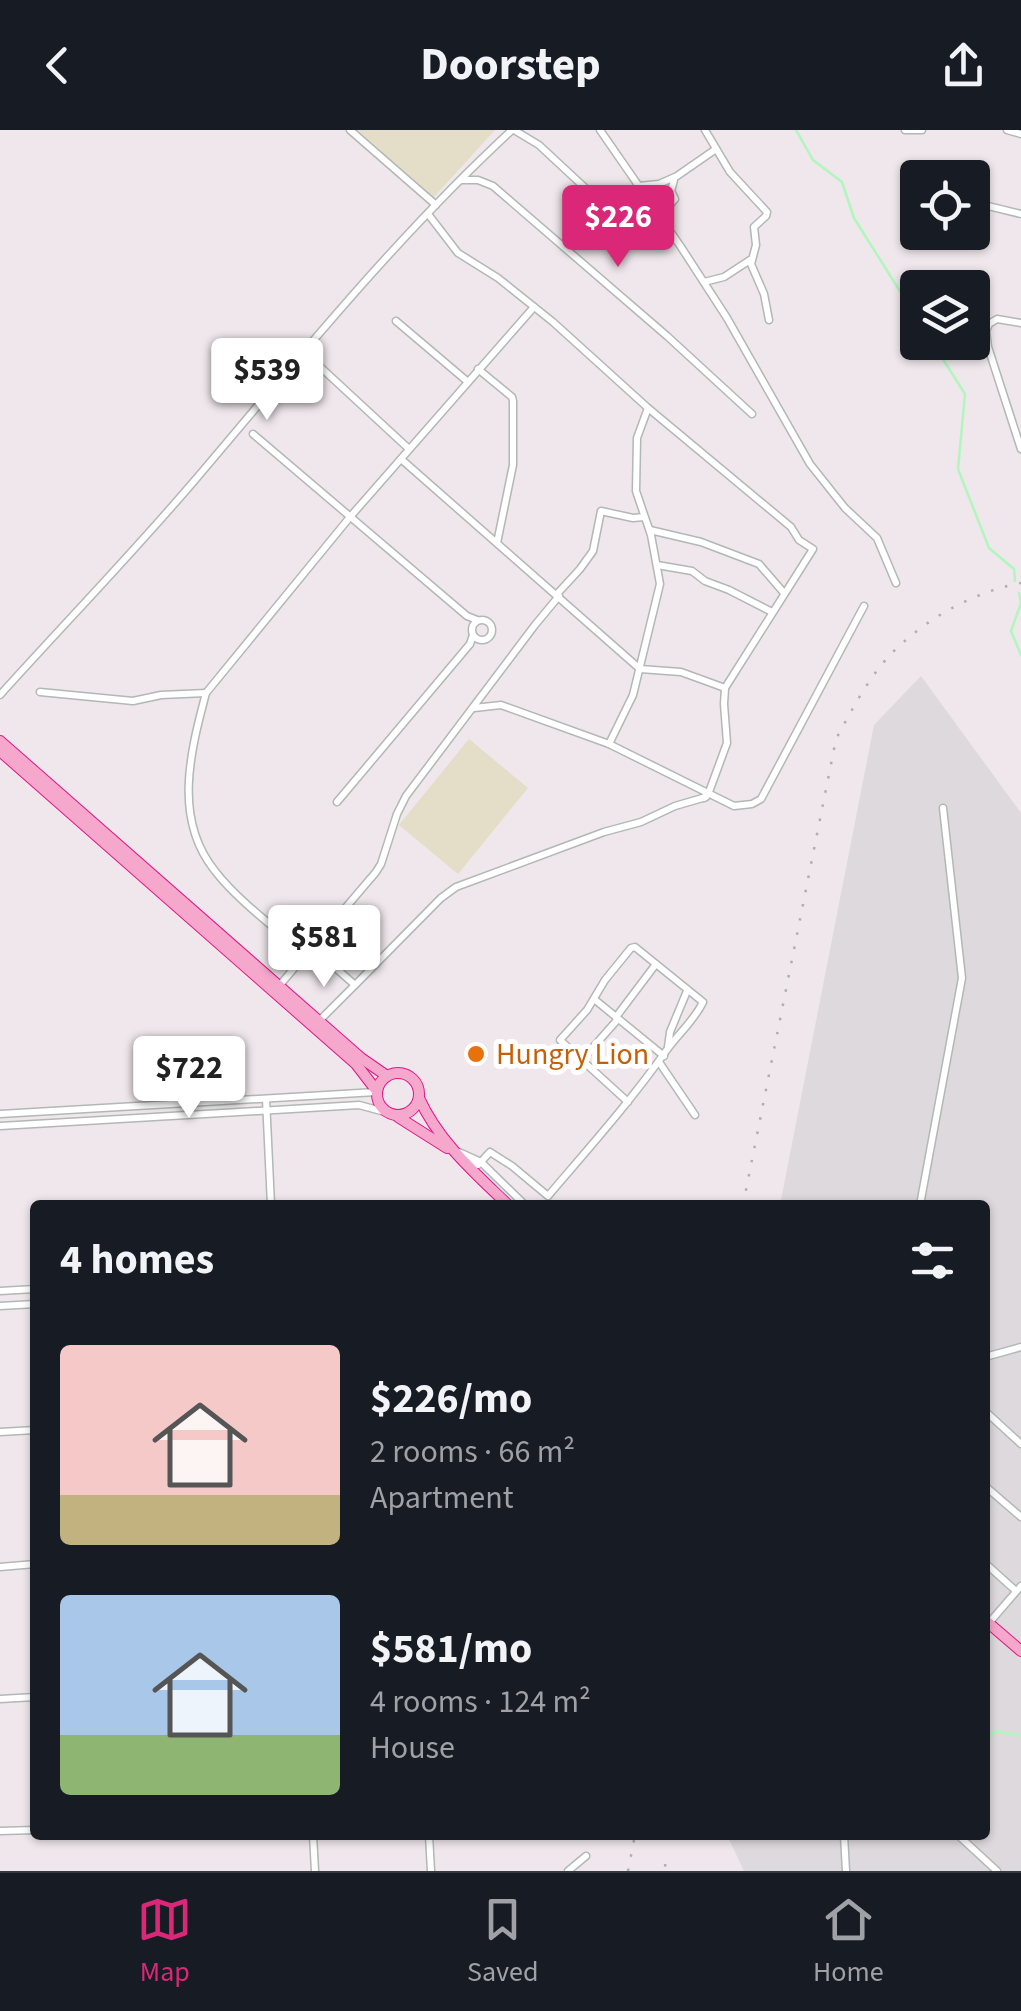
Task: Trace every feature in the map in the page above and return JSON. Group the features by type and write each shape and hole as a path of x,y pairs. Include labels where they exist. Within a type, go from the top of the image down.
{"highway":[{"path":"0,741 277,989 360,1070 376,1091"},
{"path":"0,751 277,989 388,1076"},
{"path":"450,1149 390,1114 377,1101 380,1082 394,1073 407,1075 416,1084 419,1098 450,1149 503,1200"},
{"path":"390,1114 411,1111 419,1098"},
{"path":"990,1624 1021,1651"}],"street":[{"path":"350,130 436,205"},
{"path":"0,694 192,484 303,351 458,180 513,130 539,144 611,212 639,186 659,184 678,176 716,149"},
{"path":"600,130 727,318 810,464 845,508 877,538 896,583"},
{"path":"705,130 735,179 766,212 754,227 752,268 770,320"},
{"path":"905,130 922,130"},
{"path":"1006,130 1021,134"},
{"path":"660,216 675,199 672,183 678,176"},
{"path":"458,180 478,180 493,186 752,414"},
{"path":"990,206 1021,214"},
{"path":"428,214 458,252 534,307 813,549 726,688 727,744 709,795"},
{"path":"704,282 724,277 752,260"},
{"path":"307,955 233,890 201,850 190,814 188,773 206,694 350,517 534,307"},
{"path":"1021,323 997,319 986,330 1021,449"},
{"path":"396,321 468,382"},
{"path":"303,351 409,450"},
{"path":"478,369 512,396 513,401 513,465 497,544"},
{"path":"608,744 627,711 659,592 650,530 636,492 636,451 648,408"},
{"path":"253,434 467,616 486,620 492,626 490,636 481,640 471,636"},
{"path":"401,459 640,668 680,672 726,688"},
{"path":"277,989 376,872 406,796 593,551 601,510 644,517"},
{"path":"650,530 701,542 758,564 784,593"},
{"path":"657,564 692,571 772,612"},
{"path":"474,708 501,705 608,744 740,807 760,801 864,606"},
{"path":"467,616 471,636"},
{"path":"337,802 471,636 477,620"},
{"path":"40,692 133,701 162,695 206,694"},
{"path":"319,1021 456,887 709,795"},
{"path":"921,1200 962,978 943,808"},
{"path":"313,948 355,985"},
{"path":"462,1162 478,1165 490,1152 548,1196 628,1102 702,1004 638,948 631,948 560,1040 628,1102"},
{"path":"581,1061 656,964"},
{"path":"663,1055 687,991"},
{"path":"594,998 663,1055 695,1115"},
{"path":"348,1092 360,1084 360,1070"},
{"path":"0,1114 376,1091"},
{"path":"266,1098 271,1200"},
{"path":"0,1126 359,1105 390,1114"},
{"path":"22,1113 22,1124"},
{"path":"450,1149 480,1162 520,1200"},
{"path":"0,1291 30,1289"},
{"path":"0,1306 30,1304"},
{"path":"990,1356 1021,1347"},
{"path":"990,1415 1021,1444"},
{"path":"0,1432 30,1430"},
{"path":"990,1490 1021,1517"},
{"path":"0,1567 30,1564"},
{"path":"990,1567 1018,1588 990,1618"},
{"path":"0,1699 30,1697"},
{"path":"0,1831 30,1830"},
{"path":"313,1840 315,1871"},
{"path":"428,1840 430,1871"},
{"path":"844,1840 846,1871"},
{"path":"964,1840 998,1871"},
{"path":"568,1871 586,1856"}],"shaded area":[{"path":"356,130 495,130 433,198"},
{"path":"921,676 1021,813 1021,1871 744,1871 729,1840 990,1840 990,1200 781,1200 874,725"},
{"path":"469,739 528,788 458,874 399,825"}],"waterway":[{"path":"796,130 813,160 842,182 854,218 900,291"},
{"path":"943,360 965,394 958,469 989,548 1014,569 1015,581"},
{"path":"1019,593 1021,603 1011,631 1021,655"},
{"path":"990,1737 995,1731 1021,1736"}],"railway":[{"path":"744,1200 836,739 875,673 904,641 968,600 1021,583"},
{"path":"628,1871 634,1840"},
{"path":"665,1864 666,1871"}],"place":[{"name":"Hungry Lion","path":"476,1054"}]}
